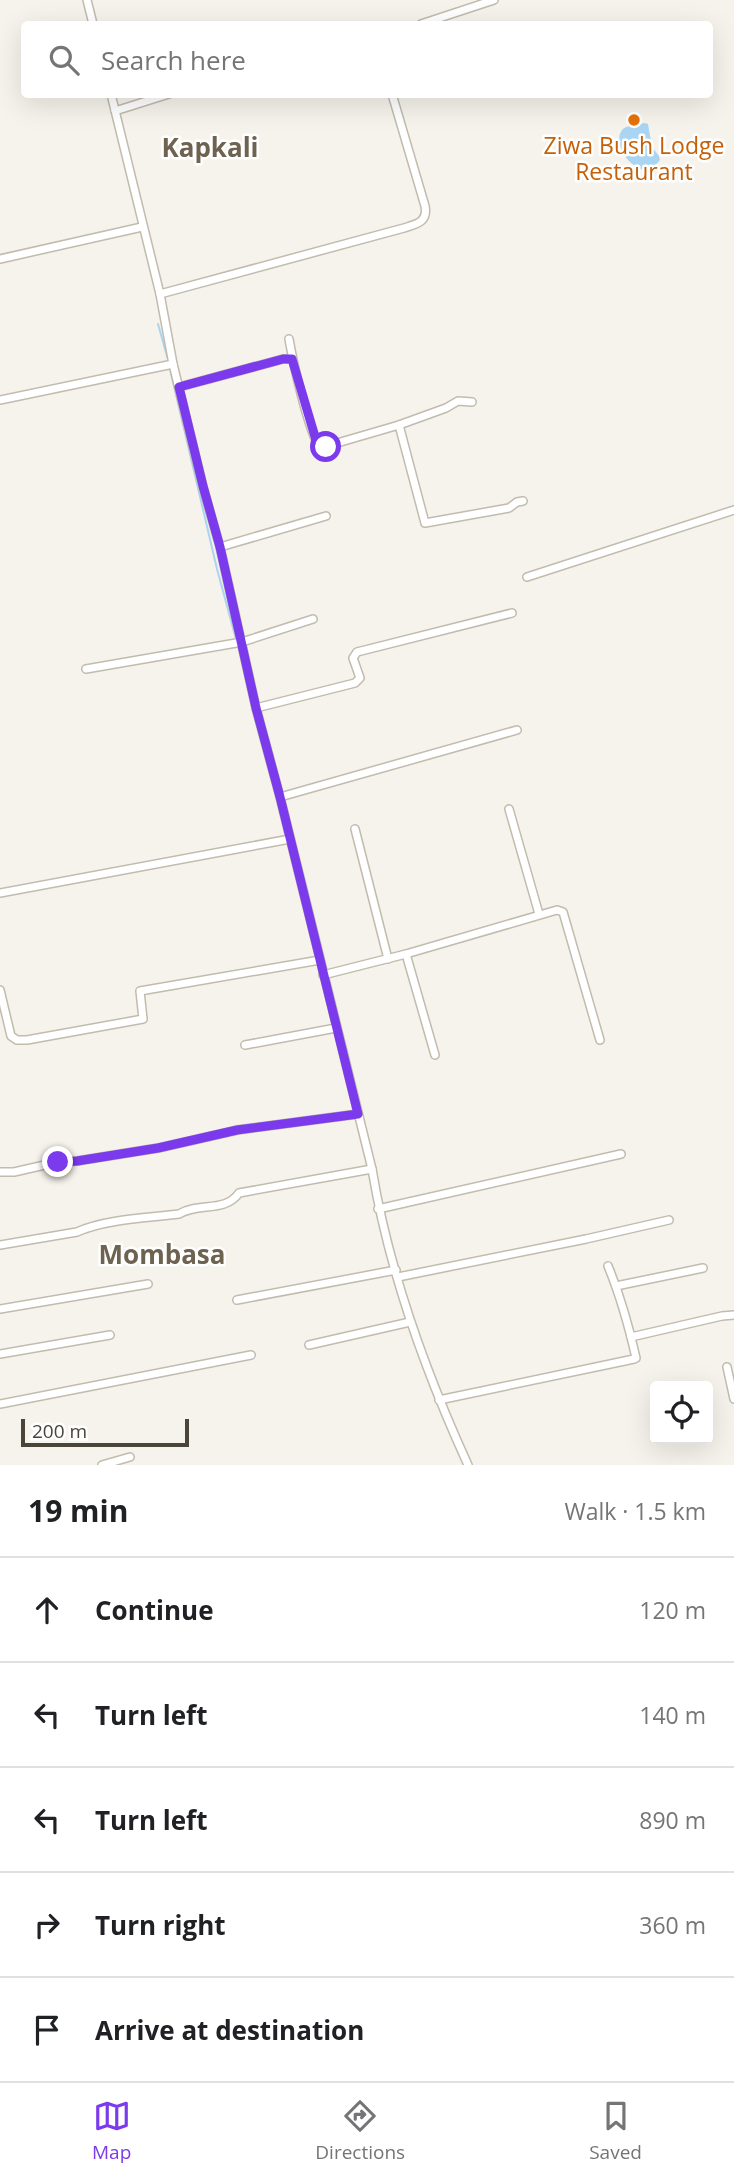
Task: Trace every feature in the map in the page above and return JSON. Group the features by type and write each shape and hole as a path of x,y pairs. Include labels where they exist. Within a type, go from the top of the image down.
{"street":[{"path":"87,0 92,21"},
{"path":"430,21 494,0"},
{"path":"112,98 256,708 372,1169 378,1209 410,1322 439,1400 468,1465"},
{"path":"115,111 156,98"},
{"path":"160,294 404,228 424,219 427,214 425,206 393,98"},
{"path":"0,259 142,228"},
{"path":"289,339 292,359 320,448 399,425 458,401 472,402"},
{"path":"179,387 283,359 292,359"},
{"path":"0,400 173,364"},
{"path":"399,425 425,523 509,508 523,501"},
{"path":"527,576 734,510"},
{"path":"220,547 326,516"},
{"path":"256,708 355,683 360,678 353,658 357,652 512,613"},
{"path":"86,669 242,642 313,619"},
{"path":"280,797 517,730"},
{"path":"509,809 539,914"},
{"path":"355,829 388,959"},
{"path":"0,893 290,839"},
{"path":"323,975 406,954 553,910 564,912 600,1040"},
{"path":"406,954 435,1055"},
{"path":"0,990 11,1036 17,1040 27,1040 143,1019 140,991 320,960"},
{"path":"246,1045 336,1028"},
{"path":"0,1172 158,1148 237,1130 358,1114"},
{"path":"378,1209 621,1154"},
{"path":"0,1245 125,1221 179,1214 187,1209 225,1205 239,1193 372,1169"},
{"path":"237,1300 586,1239 669,1220"},
{"path":"439,1400 634,1359 636,1355 631,1337 608,1266"},
{"path":"616,1286 703,1268"},
{"path":"0,1309 148,1284"},
{"path":"631,1337 734,1315"},
{"path":"309,1345 410,1322"},
{"path":"0,1353 110,1335"},
{"path":"0,1404 251,1355"},
{"path":"727,1367 734,1399"},
{"path":"102,1465 130,1458"}],"water":[{"path":"648,124 652,147 660,160 651,170 644,170 630,162 620,143 624,128"}],"waterway":[{"path":"158,324 169,363"},
{"path":"170,369 236,639"}],"place":[{"name":"Ziwa Bush Lodge Restaurant","path":"634,120"}],"district":[{"name":"Kapkali","path":"210,147"},
{"name":"Mombasa","path":"162,1254"}],"route":[{"path":"58,1162 158,1148 237,1130 358,1114 179,387 283,359 292,359 316,440 320,448 326,447"}]}
